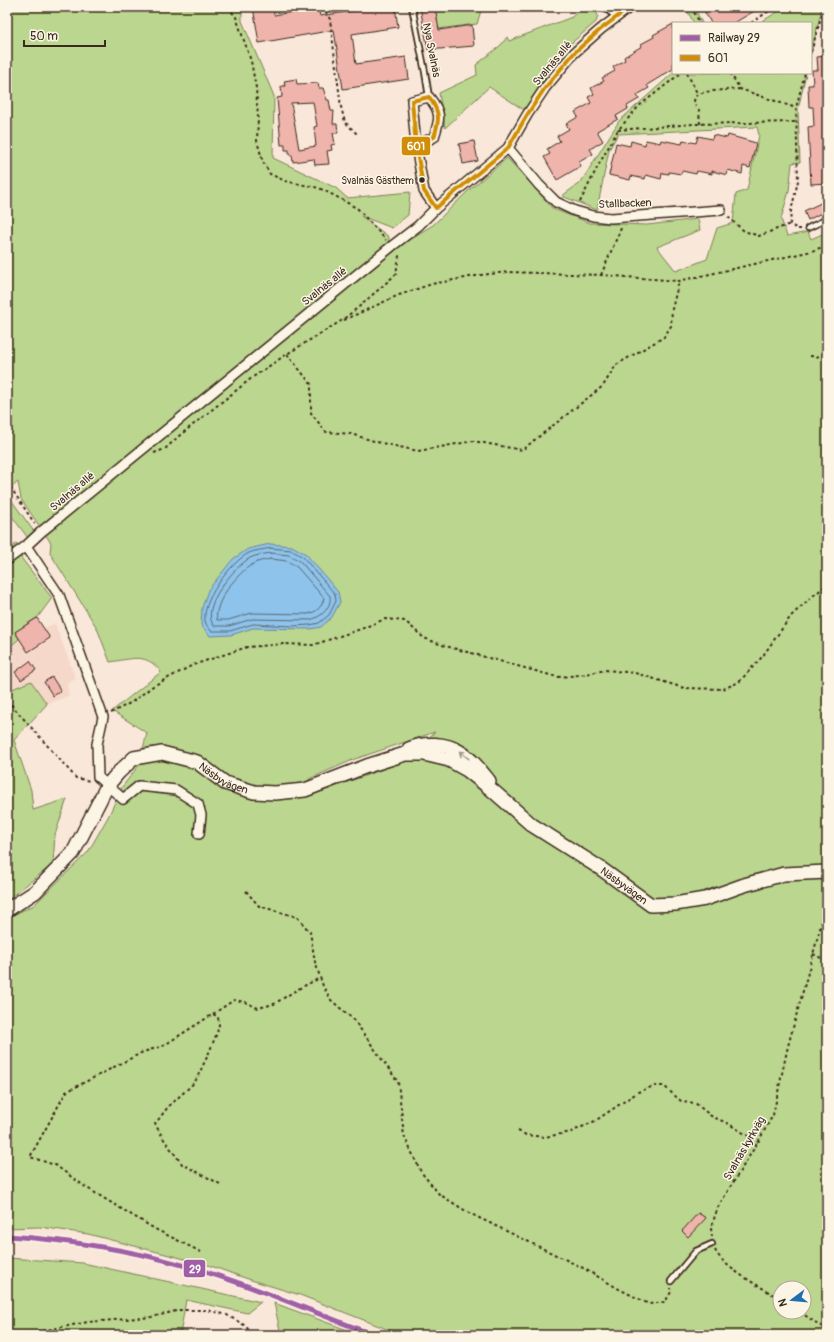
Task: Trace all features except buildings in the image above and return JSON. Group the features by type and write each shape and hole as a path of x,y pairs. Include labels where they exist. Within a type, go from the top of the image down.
{"street":[{"name":"Svalnäs allé","path":"7,560 26,546 140,450 418,226 436,208 508,148 545,88 574,53 601,29 630,7"},
{"name":"Nya Svalnäs","path":"416,146 434,137 440,120 436,106 429,97"},
{"path":"429,97 412,101 416,146 424,191 436,208"},
{"name":"Stallbacken","path":"508,148 539,185 556,202 575,211 593,216 612,218 721,210"},
{"path":"26,546 59,595 103,717 97,744 96,760 98,777 123,799 139,786 176,790 198,804 201,815 199,834"},
{"name":"Näsbyvägen","path":"7,910 35,892 73,853 107,786 118,773 134,758 162,753 197,762 224,783 254,792 275,793 305,790 393,757 405,754 424,754 449,760 467,770 532,825 600,868 651,905 675,904 705,899 744,885 784,874 827,872"}],"lane":[{"name":"Nya Svalnäs","path":"412,7 429,97"},
{"path":"603,7 617,17"},
{"path":"808,228 827,219"},
{"path":"671,1281 696,1251 712,1244"}],"path":[{"path":"140,450 155,453 165,449 228,396 287,354 341,321 396,274 399,256 392,246 358,209 319,188 285,181 270,174 263,162 257,141 258,119 256,88 251,61 236,17 228,7"},
{"path":"322,7 330,19 340,107 346,122 358,135"},
{"path":"692,7 700,22"},
{"path":"752,22 775,7"},
{"path":"812,49 824,7"},
{"path":"575,211 618,130 639,106 680,74"},
{"path":"688,74 693,81 698,95"},
{"path":"731,74 740,89"},
{"path":"790,224 790,211 798,180 795,122 796,108 805,74"},
{"path":"700,124 699,110 694,104 695,98 703,93 740,89 796,108"},
{"path":"618,130 700,124 795,122"},
{"path":"721,210 744,231 759,236 790,224"},
{"path":"602,275 625,217"},
{"path":"790,224 797,229 808,228"},
{"path":"341,321 399,295 432,284 481,275 508,272 602,275 680,281 812,251 827,245"},
{"path":"287,354 311,384 311,413 326,432 351,434 377,442 418,451 474,441 522,450 603,386 616,365 664,337 671,326 672,309 680,281"},
{"path":"810,356 827,357"},
{"path":"7,483 41,532"},
{"path":"103,717 132,702 153,686 193,665 247,647 283,644 313,645 361,629 385,618 405,622 424,638 442,645 557,677 580,676 606,670 635,672 684,688 723,689 739,682 762,657 791,616 827,585"},
{"path":"7,700 76,778 107,786"},
{"path":"246,891 260,906 297,917 310,932 315,962 323,986 331,1000 354,1020 398,1082 404,1136 421,1172 439,1194 469,1213 583,1268 649,1304 665,1302 671,1292 671,1281"},
{"name":"Svalnäs kyrkväg","path":"712,1244 711,1228 718,1208 773,1114 788,1046 827,903"},
{"path":"813,954 827,961"},
{"path":"201,1252 155,1229 87,1188 55,1165 30,1157 66,1092 143,1052 163,1046 234,1000 244,1002 258,1008 274,1004 298,989 320,978"},
{"path":"213,1014 218,1017 219,1025 208,1055 195,1082 168,1108 155,1124 182,1164 220,1184"},
{"path":"518,1132 526,1135 545,1137 572,1132 595,1121 638,1092 654,1086 664,1086 682,1102 695,1103 711,1116 729,1124 758,1142"},
{"path":"712,1244 719,1258 732,1269 772,1294"},
{"path":"7,1333 26,1334 88,1322 152,1317 180,1310 207,1310 227,1315 244,1325 254,1335"},
{"path":"812,1320 827,1330"}],"shaded area":[{"path":"37,618 44,628 55,623 76,679 67,684 69,696 47,704 31,681 10,690 7,684 7,649 19,639 15,632"}],"green space":[{"path":"7,7 242,7 242,21 274,96 273,158 336,188 347,198 410,192 408,215 392,228 361,216 389,237 387,253 433,225 467,192 507,158 553,209 590,223 647,225 698,219 700,230 657,247 676,271 707,259 717,228 733,223 736,194 747,190 759,135 757,127 618,134 609,150 597,210 562,196 581,182 619,121 672,74 806,74 798,110 800,162 792,163 789,191 781,219 787,236 808,232 811,239 827,232 827,1335 402,1335 300,1295 208,1265 88,1234 40,1227 7,1228 7,918 34,905 88,852 108,817 122,787 139,765 147,733 112,711 161,672 150,662 144,659 138,658 110,662 97,628 50,553 51,543 21,499 18,482 7,492","holes":["435,732 400,763 312,795 309,779 355,759"]},
{"path":"434,7 482,7 477,24 438,29"},
{"path":"582,7 591,7 595,10 598,16 596,22 562,51 524,110 489,87 445,128 439,93 477,75 476,65 501,45 507,37 509,41 572,17"},
{"path":"685,7 694,7 702,22 693,22"},
{"path":"786,7 822,7 812,50 812,22 761,22"},
{"path":"7,494 35,533 28,538 7,510"},
{"path":"17,543 22,559 52,598 38,617 15,632 19,639 7,649 7,551"},
{"path":"31,681 47,704 14,740 31,790 33,810 67,799 55,835 53,864 7,900 7,684 10,690"},
{"path":"7,1258 83,1263 261,1302 247,1313 186,1300 180,1335 7,1335"},
{"path":"274,1303 361,1335 281,1335"}],"water":[{"path":"270,544 292,546 306,554 338,592 340,602 332,617 321,627 310,629 253,628 231,635 210,636 201,625 202,608 208,590 233,559 248,549"}],"rail line":[{"name":"29","path":"7,1236 97,1246 164,1260 234,1281 374,1335"}],"transit line":[{"name":"601","path":"436,208 508,148 545,88 574,53 601,29 630,7"},
{"name":"601","path":"429,97 438,116 436,131 434,137 416,146 412,101 429,97"},
{"name":"601","path":"416,146 424,191 436,208"}],"place":[{"name":"Svalnäs Gästhem","path":"422,180"}]}
